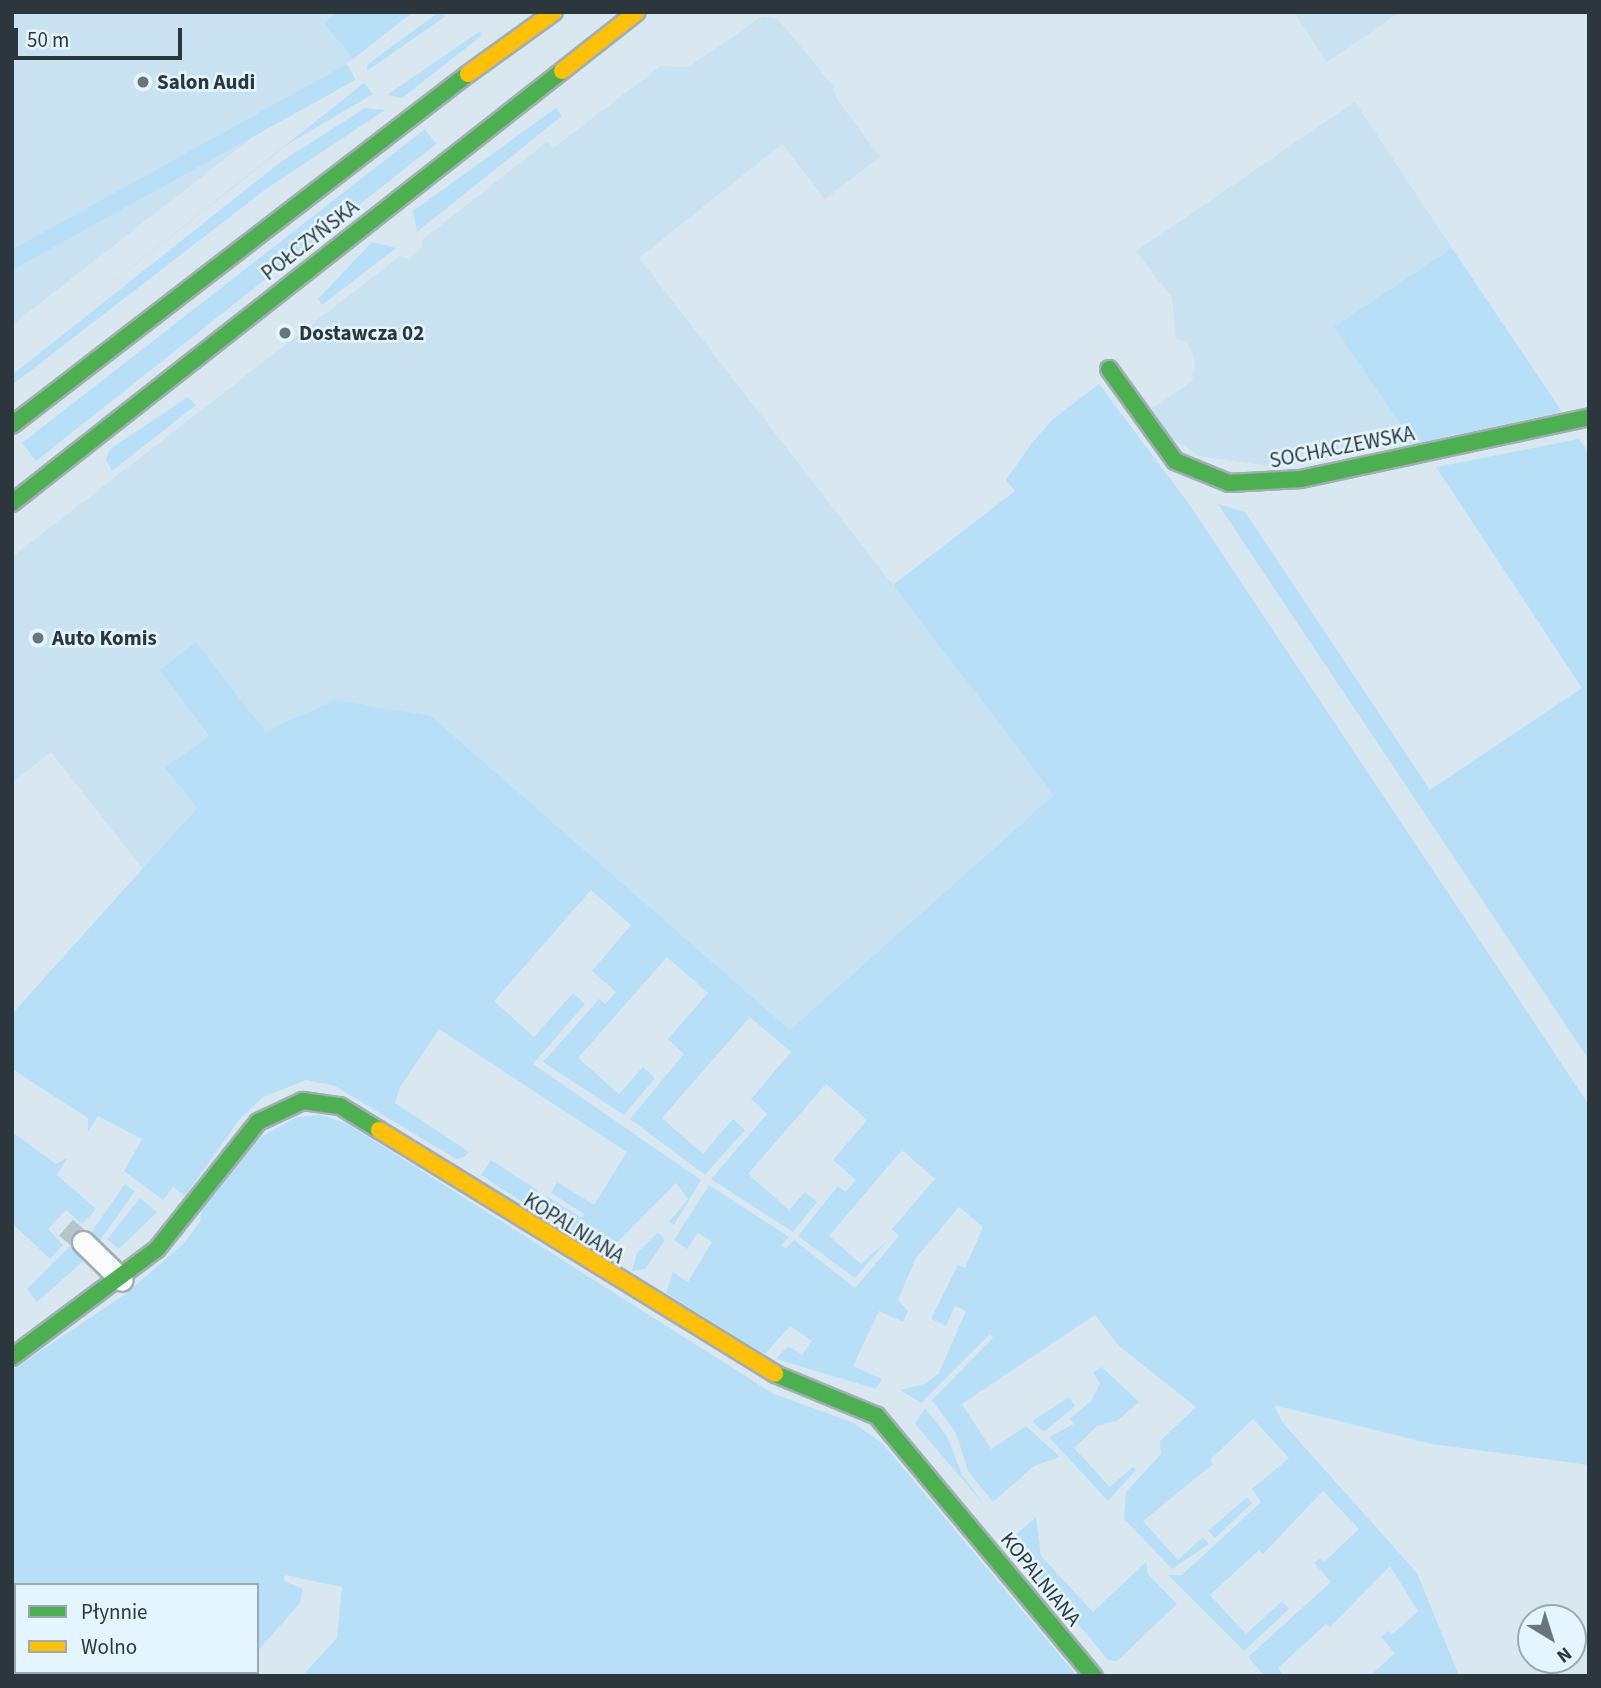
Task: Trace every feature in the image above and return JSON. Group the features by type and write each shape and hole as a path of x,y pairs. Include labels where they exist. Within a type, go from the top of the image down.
{"street":[{"name":"POŁCZYŃSKA","path":"12,425 397,125 554,12"},
{"name":"POŁCZYŃSKA","path":"12,503 636,12"},
{"name":"SOCHACZEWSKA","path":"1110,369 1175,461 1229,483 1301,479 1589,417"},
{"name":"KOPALNIANA","path":"12,1357 122,1280 183,1223 197,1194 258,1122 303,1101 340,1106 763,1368 877,1416 1094,1676"},
{"path":"83,1242 122,1280"}],"shaded area":[{"path":"12,12 413,12 12,325"},
{"path":"338,12 413,12 353,59 324,23"},
{"path":"439,12 446,16 367,71 368,64"},
{"path":"1294,12 1400,12 1327,62"},
{"path":"762,16 778,19 833,86 836,98 880,157 825,199 782,144 639,258 1055,794 790,1030 431,716 265,731 196,642 161,670 209,737 197,808 143,869 51,752 12,782 12,557 400,256 408,259 422,247 422,240 548,141 553,148 661,66 689,67"},
{"path":"480,31 481,36 402,98 387,95"},
{"path":"347,64 356,80 12,270 12,250"},
{"path":"364,83 373,94 288,144 12,362"},
{"path":"1355,102 1452,248 1335,327 1414,444 1275,467 1199,456 1170,437 1151,409 1192,381 1195,361 1188,343 1176,338 1172,298 1136,251"},
{"path":"365,108 385,110 266,189 12,385 12,375 282,161"},
{"path":"556,108 562,116 417,232 413,211"},
{"path":"425,129 436,144 36,461 22,443"},
{"path":"372,242 396,248 322,305 318,299"},
{"path":"1452,248 1562,412 1414,444 1334,327"},
{"path":"1099,384 1189,504 1589,1105 1589,1465 1432,1444 1274,1405 1282,1422 1417,1573 1459,1676 1370,1676 1395,1653 1381,1637 1388,1631 1392,1635 1418,1611 1390,1566 1330,1627 1326,1624 1278,1668 1284,1676 1265,1676 1248,1657 1331,1582 1314,1563 1320,1558 1324,1562 1359,1529 1323,1491 1263,1554 1259,1550 1210,1595 1246,1634 1282,1601 1289,1609 1244,1651 1168,1575 1182,1575 1261,1502 1252,1489 1289,1458 1253,1419 1210,1460 1213,1464 1143,1521 1178,1560 1203,1537 1209,1544 1172,1569 1124,1519 1126,1492 1161,1454 1160,1441 1196,1407 1119,1346 1095,1315 962,1404 991,1449 1026,1426 1060,1457 1034,1466 993,1502 968,1471 956,1433 932,1400 993,1338 990,1334 921,1403 900,1390 926,1384 939,1373 966,1311 955,1306 946,1326 931,1319 958,1265 965,1268 983,1227 959,1207 916,1258 898,1300 908,1311 903,1322 879,1311 853,1366 882,1379 876,1389 776,1359 788,1346 802,1355 812,1341 790,1326 765,1354 666,1293 673,1272 688,1282 712,1242 698,1233 687,1249 674,1240 709,1185 789,1237 781,1245 786,1248 794,1240 855,1288 899,1236 892,1229 935,1179 902,1150 829,1236 861,1264 887,1241 855,1278 798,1236 838,1186 845,1192 856,1180 833,1160 867,1120 826,1084 748,1174 789,1210 805,1192 817,1202 793,1232 711,1179 767,1114 751,1099 791,1052 750,1017 662,1118 703,1154 733,1119 745,1130 705,1175 630,1119 684,1054 668,1039 708,993 667,957 578,1058 619,1094 643,1067 655,1078 624,1115 543,1062 599,999 605,1004 616,992 592,971 631,925 591,890 494,1001 534,1037 573,993 585,1004 533,1064 701,1180 674,1225 669,1222 688,1199 676,1183 606,1254 538,1211 548,1197 582,1218 584,1214 551,1193 557,1182 594,1205 627,1152 439,1029 400,1087 395,1103 469,1152 464,1157 456,1159 335,1086 306,1080 263,1097 239,1120 185,1196 173,1187 163,1200 124,1171 142,1139 98,1116 88,1132 88,1118 12,1069 12,1014 197,808 165,768 209,736 160,670 196,642 265,731 337,700 431,716 790,1030 1054,795 893,585 1015,491 1006,480 1032,443 1052,420"},
{"path":"188,397 196,405 112,471 106,460 110,449"},
{"path":"1579,439 1589,453 1589,1060 1218,504 1245,512 1430,790 1582,688 1436,467"},
{"path":"320,1115 346,1123 774,1394 854,1423 883,1444 1077,1676 302,1676 337,1638 342,1587 285,1575 284,1581 303,1589 300,1603 259,1650 259,1583 14,1583 14,1674 126,1674 12,1676 12,1370 127,1293 183,1244 200,1222 203,1198 259,1138 297,1117"},
{"path":"12,1132 56,1164 67,1158 57,1175 96,1209 82,1224 66,1210 48,1229 63,1245 50,1259 12,1223"},
{"path":"491,1160 538,1190 528,1206 481,1175"},
{"path":"125,1184 135,1191 98,1243 88,1236"},
{"path":"140,1198 157,1212 119,1249 107,1239"},
{"path":"658,1232 665,1240 645,1269 632,1271 637,1253"},
{"path":"72,1244 87,1258 37,1302 27,1289"},
{"path":"1102,1367 1139,1402 1118,1420 1097,1426 1074,1448 1110,1487 1133,1467 1136,1470 1108,1501 1049,1437 1074,1424 1070,1419 1091,1401 1100,1384 1093,1372"},
{"path":"1069,1397 1075,1406 1044,1432 1032,1421"},
{"path":"925,1408 947,1436 962,1475 986,1507 915,1424"},
{"path":"1247,1497 1252,1503 1215,1538 1208,1531"},
{"path":"1036,1517 1041,1556 1093,1612 1146,1562 1148,1574 1177,1604 1117,1661 1108,1660 1009,1541"}],"tunnel":[{"path":"66,1227 83,1242"}],"traffic: fast":[{"path":"12,503 562,71"},
{"path":"12,425 468,74"},
{"path":"1109,369 1175,461 1229,483 1301,479 1589,417"},
{"path":"12,1357 157,1249 258,1122 303,1101 340,1106 379,1130"},
{"path":"775,1374 877,1416 1094,1676"}],"traffic: slow":[{"path":"468,74 554,12"},
{"path":"562,71 637,12"},
{"path":"379,1130 775,1374"}],"place":[{"name":"Salon Audi","path":"143,82"},
{"name":"Dostawcza 02","path":"285,333"},
{"name":"Auto Komis","path":"38,638"}]}
